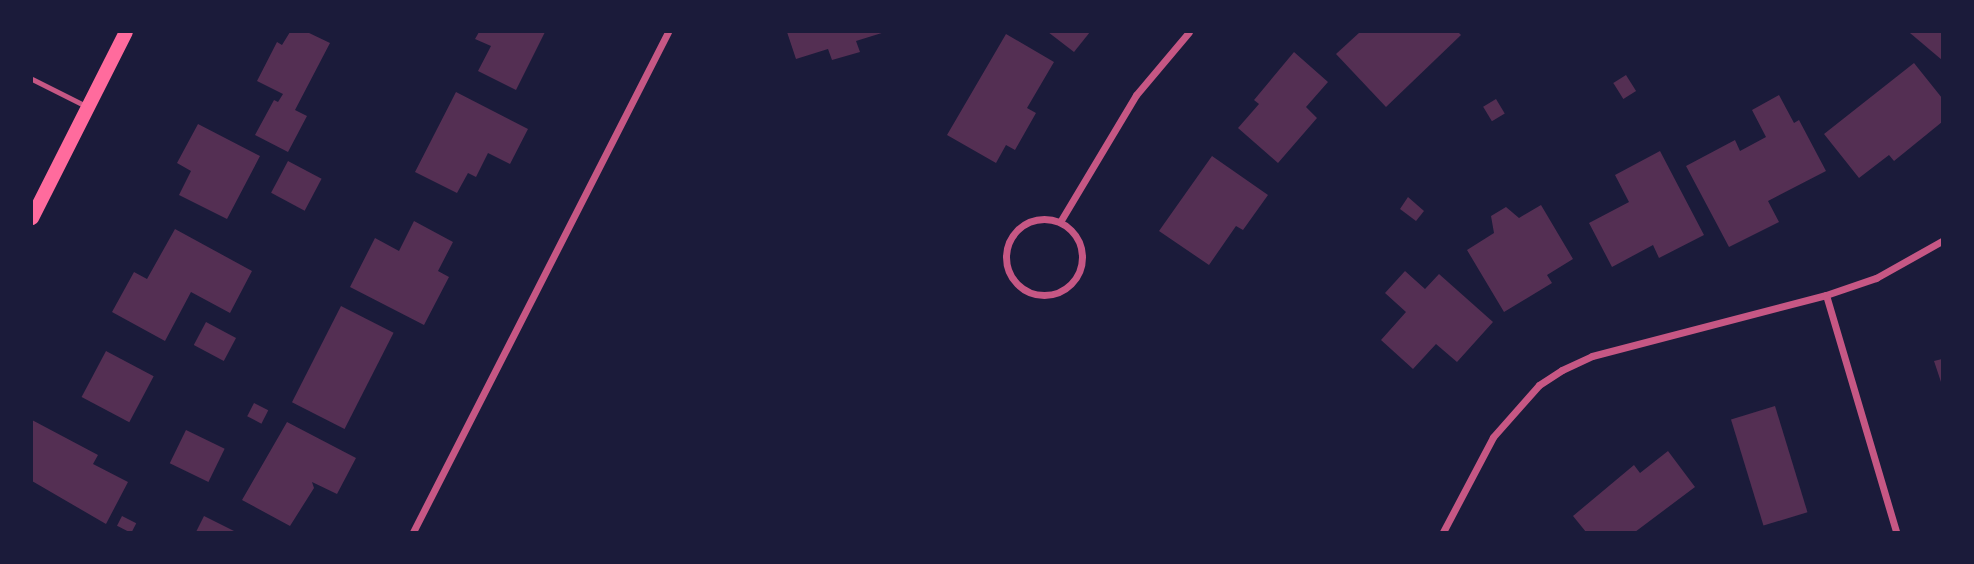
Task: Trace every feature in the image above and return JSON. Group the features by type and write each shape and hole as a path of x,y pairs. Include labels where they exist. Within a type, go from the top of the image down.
{"main road":[{"path":"32,218 126,32"}],"street":[{"path":"413,533 668,32"},
{"path":"1060,222 1136,95 1189,32"},
{"path":"1048,219 1060,222 1078,238 1082,249 1079,273 1063,291 1040,296 1028,293 1010,276 1006,265 1009,241 1025,223 1048,219"},
{"path":"1443,533 1493,437 1539,385 1592,356 1826,295 1876,278 1942,242"},
{"path":"1826,295 1896,533"}],"lane":[{"path":"32,79 88,107"}],"building":[{"path":"290,32 307,32 330,43 295,110 307,116 288,152 255,135 274,100 278,102 283,94 257,81 277,42 282,45"},
{"path":"479,32 545,32 516,90 478,71 491,46 475,39"},
{"path":"787,32 885,32 856,41 860,52 832,60 828,49 796,59"},
{"path":"1048,32 1090,32 1074,52"},
{"path":"1360,32 1458,32 1461,35 1386,107 1336,54"},
{"path":"1942,32 1942,60 1910,33"},
{"path":"1006,34 1054,62 1027,108 1036,113 1015,150 1006,145 996,163 947,135"},
{"path":"1294,52 1328,82 1306,107 1317,118 1278,163 1238,128 1259,104 1254,100"},
{"path":"1914,63 1942,98 1942,122 1894,161 1889,155 1859,178 1824,134"},
{"path":"1626,75 1636,91 1623,99 1613,83"},
{"path":"456,92 528,129 510,164 488,153 476,177 468,173 457,193 415,172"},
{"path":"1779,95 1794,123 1799,120 1826,171 1768,201 1779,222 1729,247 1686,166 1735,140 1740,151 1766,137 1752,110"},
{"path":"1496,99 1505,114 1492,121 1483,107"},
{"path":"198,124 260,156 227,219 179,195 191,171 177,163"},
{"path":"1660,151 1704,235 1659,258 1653,245 1612,267 1589,223 1629,202 1615,175"},
{"path":"1212,156 1268,195 1243,230 1236,226 1209,265 1159,231"},
{"path":"288,161 322,179 305,211 271,193"},
{"path":"1408,197 1424,211 1416,221 1400,209"},
{"path":"1541,205 1573,259 1547,275 1552,283 1504,312 1467,250 1494,233 1491,216 1506,207 1519,218"},
{"path":"414,221 453,242 438,271 449,277 424,325 350,287 375,238 399,251"},
{"path":"175,229 252,271 230,313 191,292 165,341 112,312 134,272 147,279"},
{"path":"1405,271 1425,289 1439,274 1493,322 1457,362 1436,344 1413,369 1381,340 1406,312 1385,293"},
{"path":"341,306 394,333 345,429 292,402"},
{"path":"206,322 236,338 224,361 194,345"},
{"path":"106,351 154,376 129,422 82,397"},
{"path":"1942,359 1942,385 1934,361"},
{"path":"254,403 268,410 261,424 247,416"},
{"path":"1775,406 1807,512 1763,526 1731,419"},
{"path":"32,420 98,455 93,464 128,482 106,524 32,481"},
{"path":"287,422 356,458 337,494 312,482 314,488 290,526 242,500"},
{"path":"186,430 225,449 208,482 170,463"},
{"path":"1668,451 1695,487 1635,532 1586,532 1573,516 1634,465 1640,473"},
{"path":"122,516 136,523 132,532 117,526"},
{"path":"204,516 236,532 196,532"}]}
